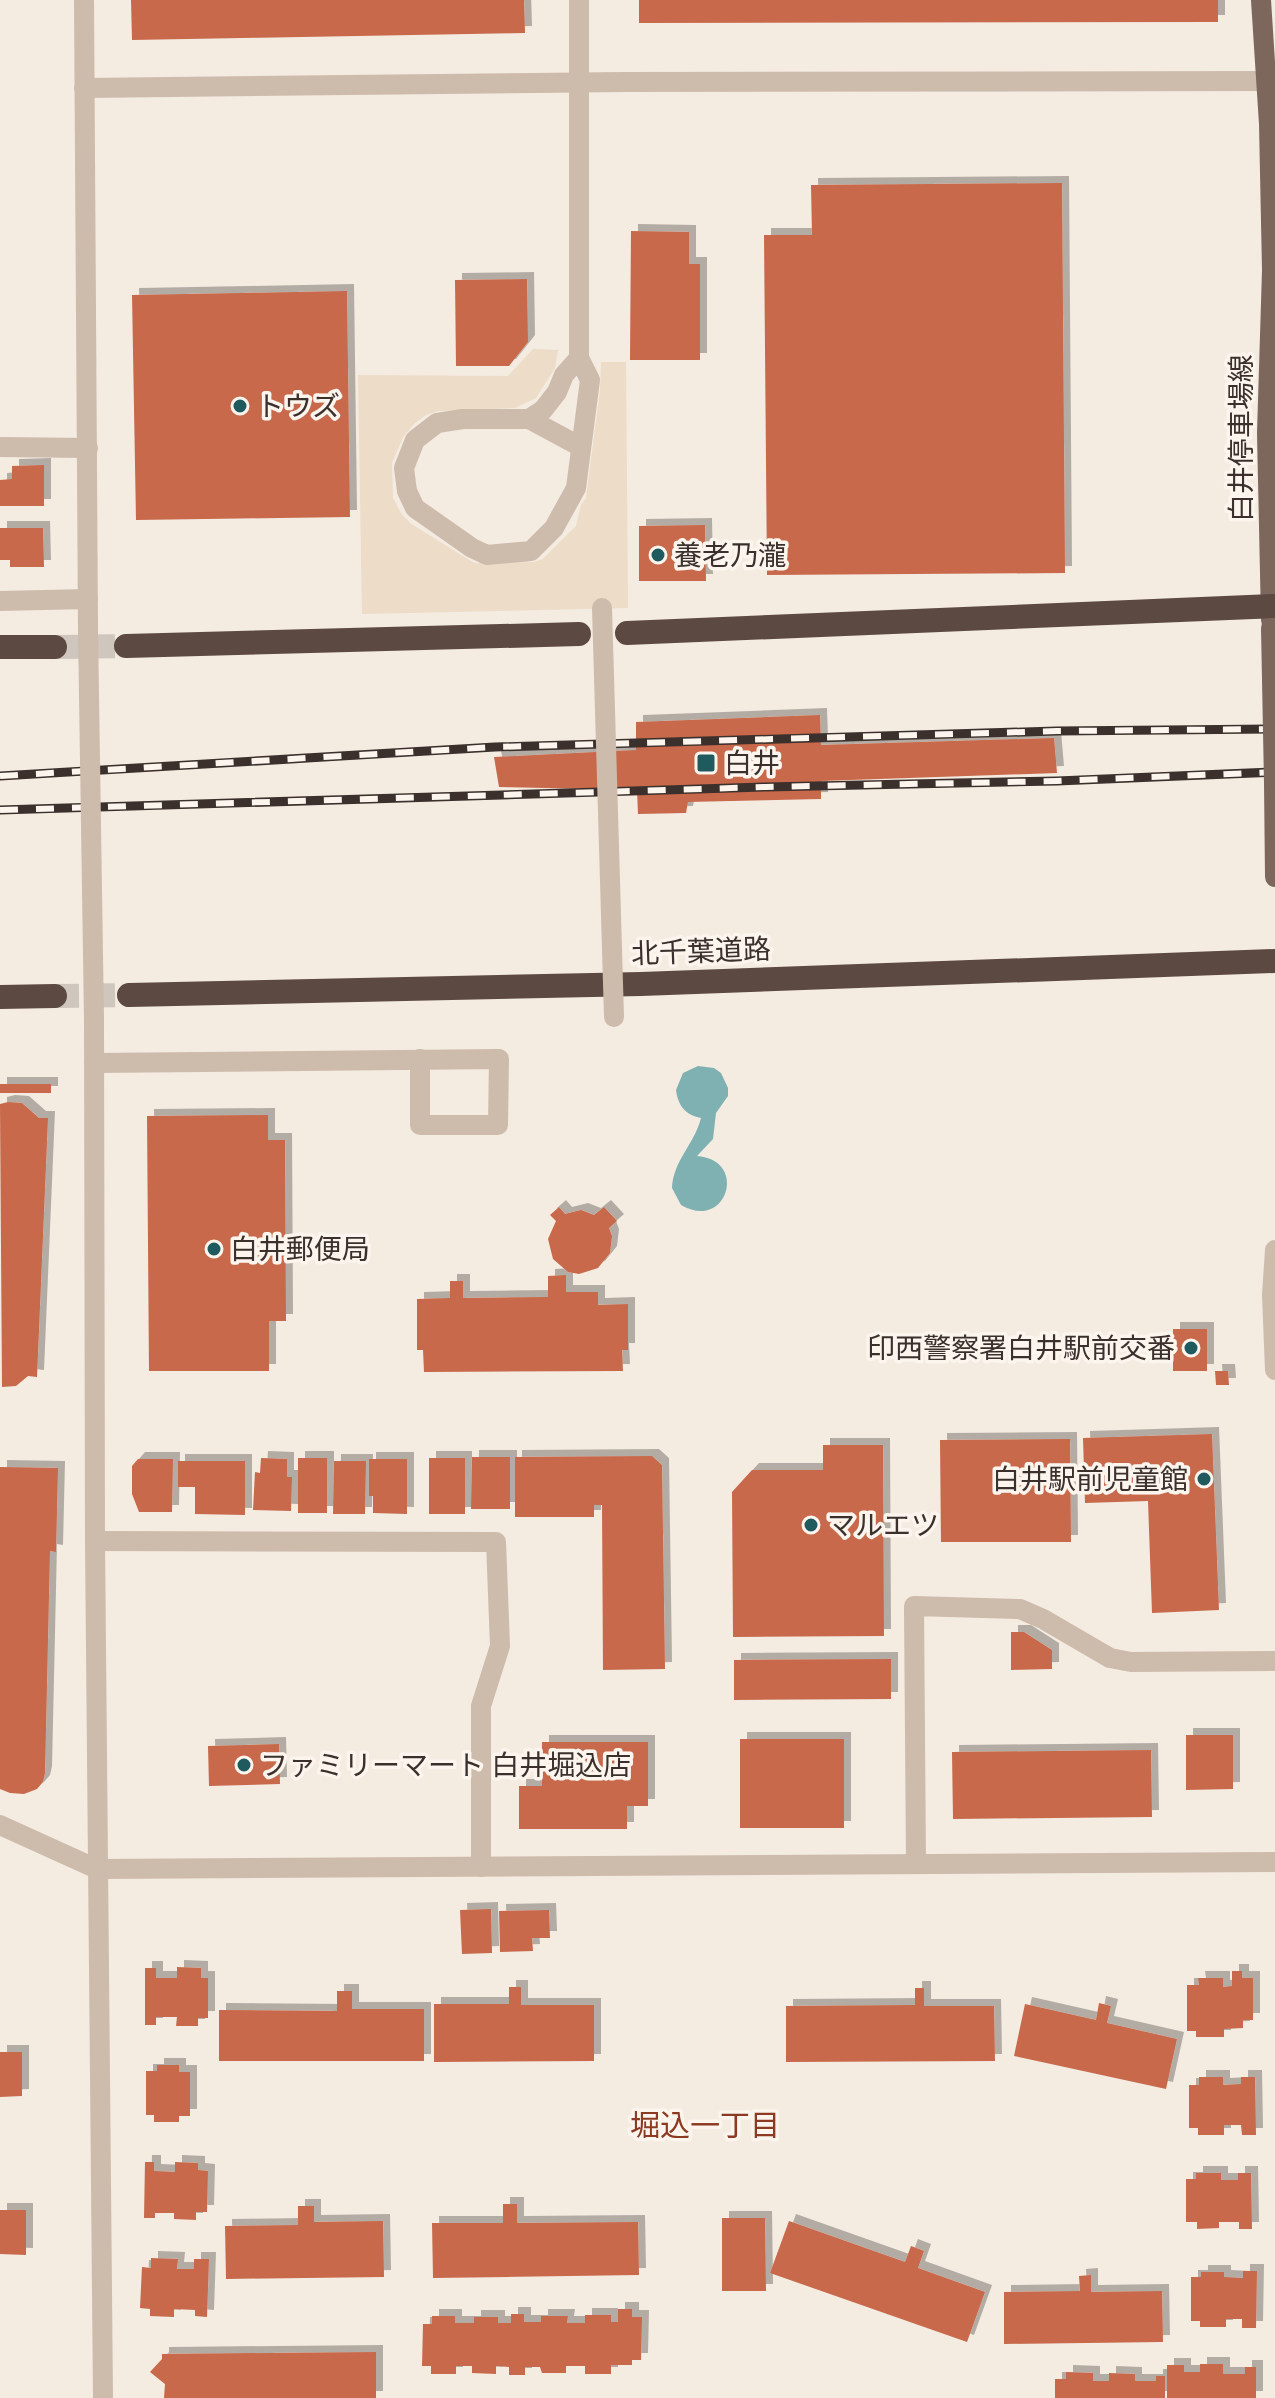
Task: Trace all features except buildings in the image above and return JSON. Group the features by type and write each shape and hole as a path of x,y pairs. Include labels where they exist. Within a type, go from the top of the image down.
{"highway":[{"path":"627,633 1272,614"},
{"path":"126,646 579,634"},
{"path":"0,647 55,647"},
{"name":"北千葉道路","path":"129,995 641,984 1275,961"},
{"path":"0,997 55,996"}],"main road":[{"name":"白井停車場線","path":"1261,0 1270,81 1272,270 1267,433 1275,877"}],"street":[{"path":"84,0 103,2398"},
{"path":"579,0 579,358 590,380 576,488 554,528 531,551 487,555 415,508 407,491 404,468 415,440 437,423 463,419 529,419 581,447"},
{"path":"84,88 1270,81"},
{"path":"529,419 543,410 557,392 564,375 579,358"},
{"path":"0,447 88,448"},
{"path":"0,601 88,599"},
{"path":"602,608 614,1017"},
{"path":"94,1063 420,1059 499,1059 498,1125 420,1125 420,1059"},
{"path":"1275,1250 1272,1295 1275,1370"},
{"path":"95,1541 496,1542 500,1646 481,1706 481,1867"},
{"path":"916,1863 914,1606 1020,1609 1110,1658 1131,1662 1275,1661"},
{"path":"0,1825 97,1869 1275,1862"}],"shaded area":[{"path":"533,349 558,350 555,368 536,398 515,408 438,411 426,415 403,437 392,463 393,498 410,523 474,563 534,562 543,559 576,526 586,498 601,362 626,362 628,608 362,614 358,375 508,376"}],"water":[{"path":"698,1066 714,1068 721,1073 728,1096 716,1113 713,1139 697,1156 713,1160 723,1169 727,1180 726,1192 720,1202 710,1209 697,1211 681,1205 672,1188 676,1169 701,1118 683,1108 676,1090 683,1073"}],"tunnel":[{"path":"55,647 126,646"},
{"path":"55,996 129,995"}],"railway":[{"path":"0,776 495,747 1057,731 1275,729"},
{"path":"0,810 1057,781 1275,772"}],"place":[{"name":"トウズ","path":"240,406"},
{"name":"養老乃瀧","path":"658,555"},
{"name":"白井","path":"706,763"},
{"name":"白井郵便局","path":"214,1249"},
{"name":"印西警察署白井駅前交番","path":"1191,1348"},
{"name":"白井駅前児童館","path":"1204,1479"},
{"name":"マルエツ","path":"811,1525"},
{"name":"ファミリーマート 白井堀込店","path":"244,1765"}],"district":[{"name":"堀込一丁目","path":"705,2126"}]}
